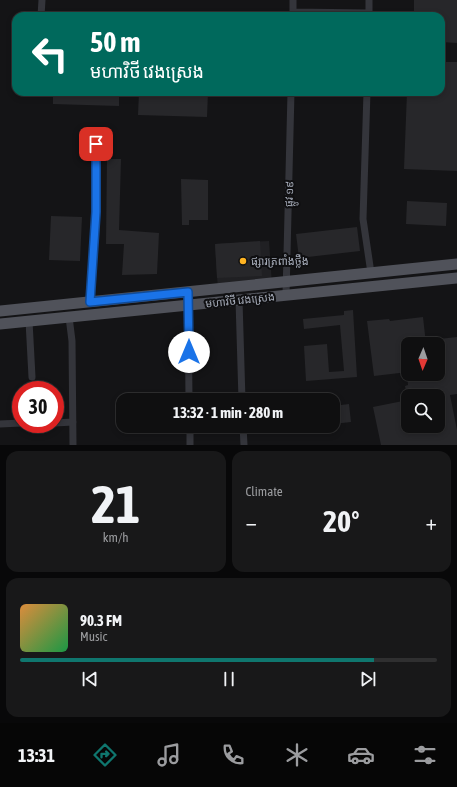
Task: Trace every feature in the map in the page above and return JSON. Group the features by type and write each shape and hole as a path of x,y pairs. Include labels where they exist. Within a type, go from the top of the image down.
{"main road":[{"name":"មហាវិថី វេងស្រេង","path":"0,311 457,264"},
{"name":"មហាវិថី វេងស្រេង","path":"0,324 457,278"}],"street":[{"path":"41,12 42,0"},
{"path":"293,0 293,12"},
{"path":"369,0 369,12"},
{"name":"ផ្លូវ ១៩","path":"286,295 291,96"},
{"path":"366,96 363,219 371,273"},
{"path":"90,302 96,212 96,131"},
{"path":"188,292 189,393"},
{"path":"239,300 242,393"},
{"path":"69,317 72,341 73,445"},
{"path":"29,321 32,377"},
{"path":"64,422 73,422"},
{"path":"0,424 12,423"},
{"path":"190,433 190,445"},
{"path":"243,433 244,445"}],"shaded area":[{"name":"ផ្សារត្រពាំងថ្លឹង","path":"269,241 272,285 218,290 215,244"}],"building":[{"path":"414,0 457,0 457,43 445,42 445,12 414,12"},
{"path":"445,62 457,62 457,171 404,169 407,96 445,96"},
{"path":"53,96 119,96 119,106 53,104"},
{"path":"139,96 208,96 207,117 138,115"},
{"path":"107,159 121,159 119,230 159,233 157,274 122,275 124,244 106,244"},
{"path":"181,179 208,180 208,220 189,220 189,225 182,225"},
{"path":"407,201 447,203 446,226 406,224"},
{"path":"51,216 82,217 80,261 49,260"},
{"path":"357,227 360,251 299,258 296,234"},
{"name":"ផ្សារត្រពាំងថ្លឹង","path":"260,241 262,276 217,278 215,244"},
{"path":"353,310 357,377 306,381 304,346 327,344 329,372 344,371 340,325 304,329 303,319 344,315 344,311"},
{"path":"423,317 425,337 401,337 401,373 374,376 367,321 389,319 390,321"},
{"path":"457,337 457,394 450,395 457,430 457,445 381,445 373,407 401,401 401,433 445,433 445,389 406,389 405,386 408,385 408,381 445,381 445,338"},
{"path":"349,404 351,422 340,423 340,405"}],"place":[{"name":"ផ្សារត្រពាំងថ្លឹង","path":"243,261"}],"route":[{"path":"96,144 96,212 90,302 188,292 189,352"}]}
